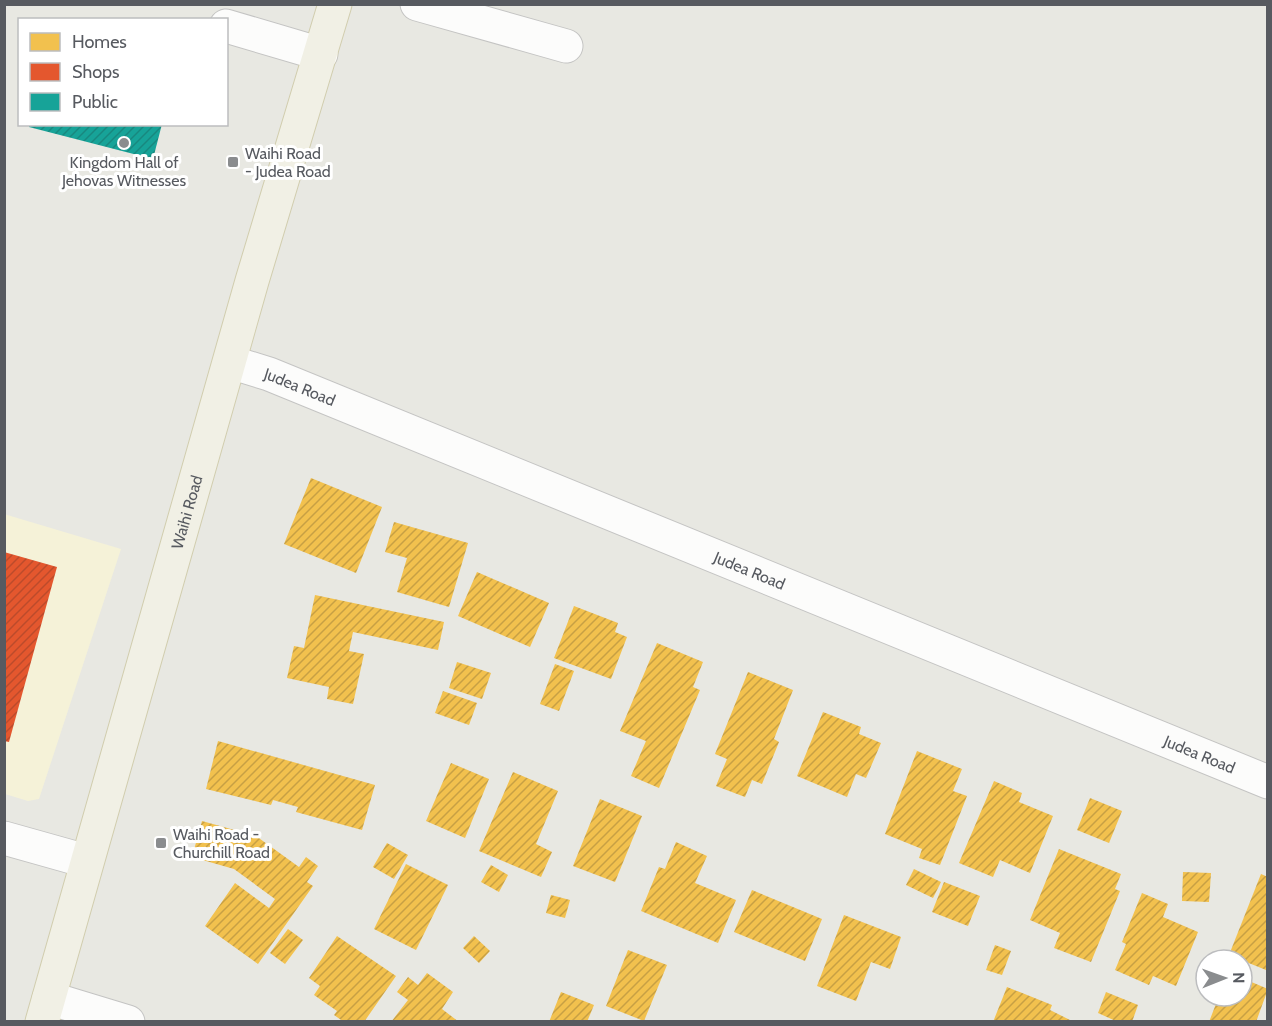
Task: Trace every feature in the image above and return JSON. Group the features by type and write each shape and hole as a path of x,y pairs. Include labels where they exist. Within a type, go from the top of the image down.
{"main road":[{"name":"Waihi Road","path":"45,1010 86,861 335,4"}],"street":[{"path":"417,4 566,46"},
{"path":"228,27 321,54"},
{"name":"Judea Road","path":"230,362 269,374 1268,782"},
{"path":"4,838 86,861"},
{"path":"45,1010 128,1022"}],"shaded area":[{"path":"4,514 121,549 39,799 28,801 5,794"}],"building: Homes":[{"path":"311,478 382,507 356,573 284,544"},
{"path":"394,522 468,543 449,607 397,592 407,558 385,552"},
{"path":"477,572 549,603 530,647 458,616"},
{"path":"315,595 444,622 438,650 353,632 349,651 364,654 353,704 327,699 329,687 287,678 294,646 304,648"},
{"path":"574,606 618,623 615,632 627,637 611,679 554,658"},
{"path":"657,643 703,662 693,687 700,690 659,788 631,776 646,741 620,731"},
{"path":"457,662 491,673 482,699 449,688"},
{"path":"555,664 574,671 559,711 540,704"},
{"path":"748,672 793,690 774,739 779,742 762,784 752,780 745,797 716,786 727,759 715,754"},
{"path":"443,691 477,703 469,725 435,713"},
{"path":"823,712 861,727 859,734 881,743 866,778 856,774 847,797 797,776"},
{"path":"218,741 375,785 362,830 296,812 298,807 273,800 271,805 206,789"},
{"path":"917,751 962,769 953,791 967,796 940,865 919,858 922,849 885,834"},
{"path":"451,763 489,779 465,838 426,821"},
{"path":"513,772 558,791 536,844 552,852 541,877 479,851"},
{"path":"994,781 1022,793 1019,802 1053,816 1030,873 1000,860 993,877 959,863"},
{"path":"1090,798 1122,811 1109,843 1077,830"},
{"path":"600,799 642,816 615,882 573,866"},
{"path":"202,821 256,836 299,867 306,857 318,866 307,882 313,886 258,964 205,926 235,883 269,908 275,899 234,869 192,857"},
{"path":"676,842 707,856 695,883 736,900 718,943 641,911 659,867 665,869"},
{"path":"387,843 408,855 394,879 373,867"},
{"path":"1059,849 1121,874 1115,889 1120,891 1091,962 1054,948 1060,933 1030,920"},
{"path":"406,864 448,885 416,950 374,929"},
{"path":"491,865 508,875 499,892 481,882"},
{"path":"914,869 941,882 933,898 906,885"},
{"path":"1183,872 1211,873 1209,902 1182,901"},
{"path":"1261,874 1268,877 1266,970 1254,965 1254,948 1232,948"},
{"path":"944,882 980,896 968,926 932,912"},
{"path":"752,890 822,919 805,961 734,932"},
{"path":"1142,893 1168,904 1163,917 1198,932 1176,986 1153,976 1149,985 1115,970 1126,944 1122,942"},
{"path":"551,895 570,900 565,918 546,913"},
{"path":"844,915 901,937 890,969 871,962 856,1001 817,986"},
{"path":"288,929 303,940 285,964 270,953"},
{"path":"337,936 396,976 364,1022 344,1022 334,1015 337,1011 314,995 320,986 309,978"},
{"path":"474,936 490,951 479,963 463,948"},
{"path":"995,945 1011,951 1002,975 986,970"},
{"path":"628,950 667,965 644,1021 606,1006"},
{"path":"427,973 453,992 442,1009 459,1022 391,1022 408,1000 397,992 408,977 418,985"},
{"path":"1254,983 1268,989 1256,1022 1209,1022 1214,1008 1254,1008"},
{"path":"1007,987 1052,1005 1050,1010 1074,1022 993,1022"},
{"path":"561,992 594,1005 587,1022 549,1022"},
{"path":"1106,992 1138,1005 1132,1022 1118,1022 1098,1013"}],"building: Shops":[{"path":"4,552 57,567 9,742 4,741"}],"building: Public":[{"name":"Kingdom Hall of Jehovas Witnesses","path":"29,126 161,126 153,159"}],"place":[{"name":"Kingdom Hall of Jehovas Witnesses","path":"124,143"},
{"name":"Waihi Road - Judea Road","path":"233,162"},
{"name":"Waihi Road - Churchill Road","path":"161,843"}]}
